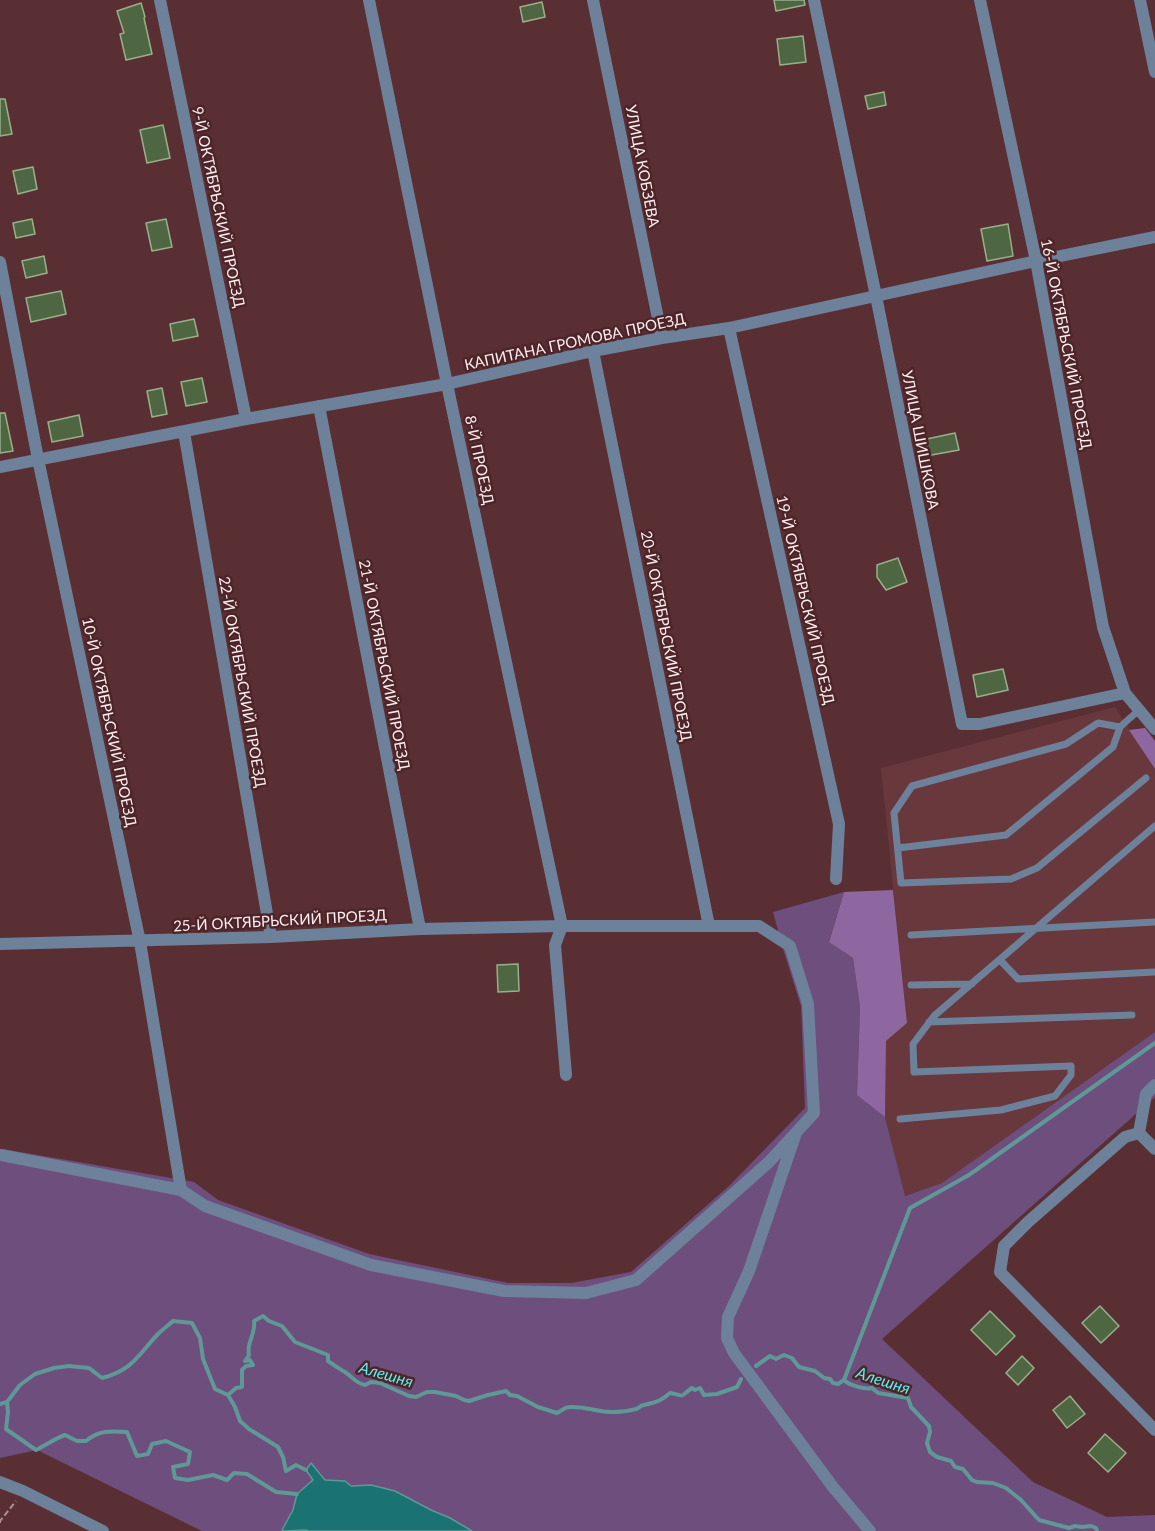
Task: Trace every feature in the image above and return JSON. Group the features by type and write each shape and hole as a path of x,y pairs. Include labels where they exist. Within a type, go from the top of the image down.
{"street":[{"name":"9-Й ОКТЯБРЬСКИЙ ПРОЕЗД","path":"160,0 246,419"},
{"name":"8-Й ПРОЕЗД","path":"369,0 447,384 562,926"},
{"name":"УЛИЦА КОБЗЕВА","path":"593,0 662,338"},
{"name":"УЛИЦА ШИШКОВА","path":"814,0 962,724 980,724 1125,693"},
{"name":"16-Й ОКТЯБРЬСКИЙ ПРОЕЗД","path":"980,0 1036,261 1103,627 1125,693"},
{"path":"1140,0 1155,72"},
{"name":"КАПИТАНА ГРОМОВА ПРОЕЗД","path":"0,467 246,419 447,384 593,351 729,328 1155,237"},
{"name":"10-Й ОКТЯБРЬСКИЙ ПРОЕЗД","path":"0,262 38,459 140,942 181,1190"},
{"name":"19-Й ОКТЯБРЬСКИЙ ПРОЕЗД","path":"729,328 839,824 836,879"},
{"name":"20-Й ОКТЯБРЬСКИЙ ПРОЕЗД","path":"593,351 709,926"},
{"name":"21-Й ОКТЯБРЬСКИЙ ПРОЕЗД","path":"319,406 420,929"},
{"name":"22-Й ОКТЯБРЬСКИЙ ПРОЕЗД","path":"184,432 271,937"},
{"path":"1125,693 1155,729"},
{"path":"562,926 555,945 566,1075"},
{"name":"25-Й ОКТЯБРЬСКИЙ ПРОЕЗД","path":"0,944 140,942 420,929 759,926 790,946 808,1004 814,1113 796,1132"},
{"path":"1139,1133 1146,1094 1155,1085"},
{"path":"0,1155 181,1190 205,1206 371,1265 504,1291 586,1293 636,1280 770,1162 796,1132"},
{"path":"796,1132 749,1272 728,1317 727,1338 734,1353 826,1477 870,1531"},
{"path":"1139,1133 1155,1149"},
{"path":"1139,1133 1125,1137 1028,1222 1004,1246 1000,1272 1155,1430"},
{"path":"0,1482 103,1531"}],"lane":[{"path":"897,848 1006,835 1113,747 1120,727 1139,710"},
{"path":"1120,727 1098,723 1066,744 912,786 894,813 901,883 1011,879 1037,868 1146,778"},
{"path":"900,1119 1001,1110 1055,1096 1071,1075 1071,1066 914,1072 913,1044 934,1016 1155,826"},
{"path":"911,935 1155,922"},
{"path":"1000,960 1018,979 1155,972"},
{"path":"911,985 972,984"},
{"path":"929,1022 1132,1015"}],"path":[{"path":"0,1523 23,1491"}],"shaded area":[{"path":"1115,707 1155,769 1155,1032 942,1183 904,1196 885,1117 886,1041 907,1023 881,768"},
{"path":"1145,728 1155,741 1155,769 1129,730"},
{"path":"893,890 907,1023 886,1041 885,1117 857,1095 860,1007 853,958 829,942 844,892"},
{"path":"844,892 829,941 853,958 860,1007 857,1094 885,1117 905,1196 942,1183 1155,1032 1155,1097 882,1339 1033,1482 1107,1517 1155,1515 1155,1531 472,1531 450,1518 371,1485 350,1486 345,1481 324,1480 320,1472 297,1494 293,1510 282,1529 284,1531 202,1531 37,1450 0,1458 0,1162 3,1149 194,1182 218,1200 369,1254 508,1283 571,1283 631,1272 729,1186 805,1108 801,1006 773,912"}],"water":[{"path":"311,1463 325,1480 345,1481 351,1486 371,1485 395,1491 472,1531 284,1531 282,1530 293,1510 297,1494 313,1480 306,1470"}],"building":[{"path":"774,0 804,0 805,5 776,11"},
{"path":"542,2 545,17 523,22 520,7"},
{"path":"141,3 152,54 126,60 120,34 124,33 117,11"},
{"path":"803,36 806,62 780,65 777,39"},
{"path":"884,92 886,105 868,109 865,96"},
{"path":"0,99 5,99 12,134 0,136"},
{"path":"163,125 170,158 147,163 140,130"},
{"path":"33,167 37,189 18,194 13,171"},
{"path":"32,219 35,234 16,238 13,223"},
{"path":"166,219 172,247 152,251 146,223"},
{"path":"1008,224 1013,256 987,261 981,229"},
{"path":"44,256 47,273 26,278 22,261"},
{"path":"61,291 66,314 31,322 26,298"},
{"path":"194,319 198,336 173,341 170,324"},
{"path":"202,378 207,402 186,406 181,382"},
{"path":"162,388 167,414 152,417 147,391"},
{"path":"0,413 5,413 13,451 0,453"},
{"path":"79,415 83,436 52,442 48,422"},
{"path":"955,433 959,450 926,456 922,440"},
{"path":"898,558 907,582 886,590 877,577 877,565"},
{"path":"1003,669 1008,690 977,697 973,675"},
{"path":"518,964 519,991 498,992 497,965"},
{"path":"1100,1306 1119,1326 1101,1343 1082,1323"},
{"path":"990,1311 1015,1336 996,1355 971,1330"},
{"path":"1022,1356 1034,1368 1018,1385 1006,1373"},
{"path":"1070,1396 1085,1414 1067,1428 1053,1410"},
{"path":"1105,1434 1126,1453 1108,1472 1088,1453"}],"waterway":[{"path":"844,1380 910,1208 969,1175 1155,1043"},
{"name":"Алешня","path":"0,1404 7,1402 20,1385 35,1374 54,1368 69,1366 89,1368 102,1378 121,1371 134,1361 173,1321 192,1323 200,1338 203,1359 215,1389 228,1395 236,1388 242,1387 242,1370 246,1366 253,1365 250,1360 245,1361 249,1355 254,1321 263,1316 282,1326 295,1342 328,1355 328,1361 359,1383 365,1385 371,1382 380,1383 416,1397 427,1392 435,1392 469,1401 506,1391 510,1395 557,1413 570,1407 618,1412 636,1409 670,1393 682,1395 692,1388 695,1390 700,1388 704,1395 717,1394 737,1387 741,1379"},
{"name":"Алешня","path":"756,1366 770,1356 776,1359 784,1355 792,1358 799,1367 815,1371 833,1383 838,1384 844,1380 857,1387 872,1388 878,1393 908,1398 911,1407 929,1426 927,1443 930,1452 937,1457 951,1461 955,1467 963,1469 972,1480 993,1483 1006,1488 1021,1500 1039,1520 1069,1528 1091,1526 1097,1531"},
{"path":"228,1395 240,1421 278,1447 286,1471 296,1465 306,1470"},
{"path":"7,1402 6,1429 36,1450 65,1435 77,1441 86,1441 100,1433 127,1432 137,1456 148,1454 152,1444 166,1441 190,1452 188,1464 173,1467 175,1478 188,1480 213,1475 227,1480 234,1473 247,1474 276,1492 297,1494"}]}
